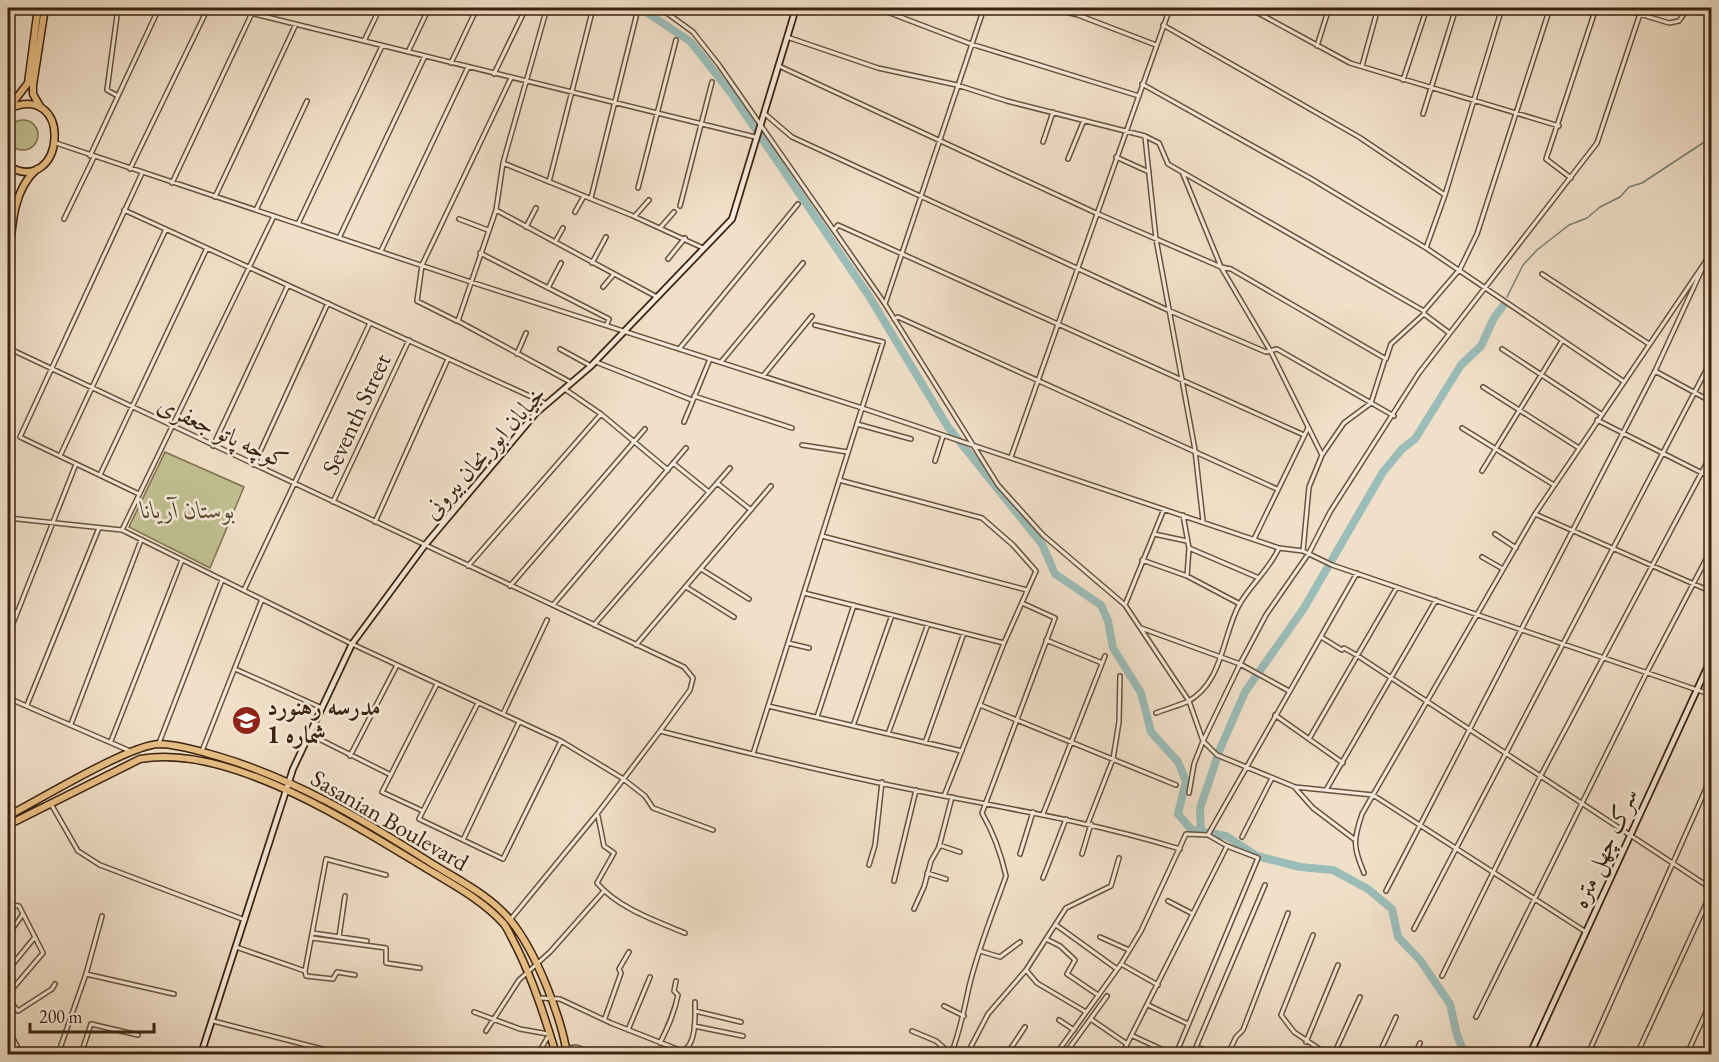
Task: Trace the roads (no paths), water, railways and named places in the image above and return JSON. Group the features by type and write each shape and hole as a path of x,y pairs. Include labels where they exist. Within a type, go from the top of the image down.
{"highway":[{"path":"8,109 28,83 38,8"},
{"path":"8,268 18,196 30,175 48,160 56,143 56,132 46,112 33,94 45,8"},
{"path":"8,109 26,104 46,112"},
{"path":"8,166 21,170 40,166"},
{"path":"8,176 11,194 8,219"},
{"name":"Sasanian Boulevard","path":"8,816 132,752 159,744 202,752 289,782 367,822 490,900 510,920 536,965 550,999 566,1052"},
{"name":"Sasanian Boulevard","path":"8,825 140,759 162,755 199,760 286,790 334,812 463,891 505,926 539,998 556,1054"}],"street":[{"path":"118,8 107,90 118,96"},
{"path":"64,219 159,8"},
{"path":"130,169 208,8"},
{"path":"230,8 614,102 657,115 756,135"},
{"path":"364,41 380,8"},
{"path":"408,52 429,8"},
{"path":"451,63 477,8"},
{"path":"494,74 525,8"},
{"path":"458,321 496,210 503,163 548,8"},
{"path":"549,182 593,8"},
{"path":"660,8 693,32 835,229 885,304 998,485 1043,535 1125,605 1189,701 1203,741 1217,755 1294,787 1373,795 1586,932"},
{"name":"خیابان ابوریحان بیرونی","path":"201,1054 286,790 309,734 352,644 425,545 547,404 596,362 732,219 796,8"},
{"path":"877,8 971,44 1138,96"},
{"path":"885,304 984,8"},
{"path":"1049,8 1078,15 1156,45"},
{"path":"1011,457 1076,268 1170,8"},
{"path":"1249,8 1317,46 1362,66 1473,102 1559,126"},
{"path":"1317,46 1329,8"},
{"path":"1362,66 1378,8"},
{"path":"1403,80 1427,8"},
{"path":"1423,114 1456,8"},
{"path":"1426,248 1445,195 1502,8"},
{"path":"1303,551 1309,488 1322,455 1344,423 1371,403 1391,344 1424,313 1460,269 1477,234 1550,8"},
{"path":"1570,178 1546,159 1559,126 1596,8"},
{"path":"1620,8 1669,23 1679,21 1688,8"},
{"path":"1189,793 1194,764 1203,741 1240,664 1266,615 1309,554 1330,512 1394,416 1419,373 1483,287 1597,143 1642,8"},
{"path":"172,183 252,13"},
{"path":"591,198 637,13"},
{"path":"215,196 296,24"},
{"path":"1163,25 1359,137 1445,195"},
{"path":"787,37 878,68 957,85 1145,136 1159,143 1168,164 1424,313 1449,332"},
{"path":"638,188 675,40"},
{"path":"298,224 382,46"},
{"path":"339,237 424,56"},
{"path":"779,66 1096,213 1221,267 1231,269 1386,359"},
{"path":"381,251 468,67"},
{"path":"510,78 422,265 417,301 573,383"},
{"path":"680,206 712,82"},
{"path":"1142,84 1310,178 1460,269 1623,382"},
{"path":"256,210 308,101"},
{"path":"1043,142 1053,112"},
{"path":"765,114 792,137 1076,268 1170,311 1271,352 1277,349 1394,416"},
{"path":"1068,159 1084,120"},
{"path":"1145,136 1156,239 1195,450 1203,521"},
{"path":"56,143 92,157 471,282 627,330 1011,457 1279,548 1303,551 1332,565 1605,657 1711,696"},
{"path":"1116,157 1149,172"},
{"path":"503,163 635,216 704,249"},
{"path":"1182,172 1221,267 1271,352 1322,455"},
{"path":"139,494 20,437 142,173"},
{"path":"575,212 584,196"},
{"path":"635,216 649,200"},
{"path":"679,349 798,204"},
{"path":"526,227 536,208"},
{"path":"124,210 547,404"},
{"path":"496,210 657,297"},
{"path":"660,228 674,212"},
{"path":"122,530 274,216"},
{"path":"459,219 488,230"},
{"path":"835,229 838,225 902,253 1056,325 1304,435"},
{"path":"555,243 562,228"},
{"path":"59,456 166,229"},
{"path":"592,263 606,237"},
{"path":"668,259 685,238"},
{"path":"100,475 207,248"},
{"path":"1364,873 1354,849 1354,839 1362,814 1535,514 1712,252"},
{"path":"480,253 609,319 608,324"},
{"path":"1386,891 1655,371 1709,256"},
{"path":"548,288 561,262"},
{"path":"721,362 803,262"},
{"path":"603,287 614,274"},
{"path":"1542,274 1649,344"},
{"path":"213,446 288,285"},
{"path":"254,466 328,303"},
{"path":"763,376 812,316"},
{"path":"894,319 898,317 1277,489"},
{"path":"244,591 370,323"},
{"path":"753,754 883,342 815,325"},
{"path":"517,354 526,333"},
{"name":"Seventh Street","path":"333,502 409,340"},
{"path":"1482,471 1562,341"},
{"name":"کوچه پاتو جعفری","path":"8,348 684,667 693,678 690,690 660,731"},
{"path":"1502,348 1601,414"},
{"path":"560,349 591,366"},
{"path":"375,522 448,359"},
{"path":"684,422 710,359"},
{"path":"1414,929 1712,359"},
{"path":"596,362 693,398 792,428"},
{"path":"1655,371 1712,402"},
{"path":"1483,387 1579,448"},
{"path":"566,390 601,414 668,471"},
{"path":"468,566 601,414"},
{"path":"1597,420 1712,478"},
{"path":"857,424 911,439"},
{"path":"1254,539 1308,428"},
{"path":"1462,428 1554,485"},
{"path":"510,586 645,429"},
{"path":"935,460 943,436"},
{"path":"802,445 848,452"},
{"path":"553,605 686,448"},
{"path":"1442,975 1495,873 1540,777 1712,453"},
{"path":"673,463 709,492"},
{"path":"8,636 76,464"},
{"path":"594,625 730,468"},
{"path":"839,480 982,518 1036,570 1004,643 944,796"},
{"path":"717,483 751,510"},
{"path":"636,645 771,486"},
{"path":"1125,605 1164,508"},
{"path":"1535,514 1712,592"},
{"path":"1183,515 1189,548 1186,576"},
{"path":"8,518 122,530 352,644 561,741 622,778 645,796 653,808 713,830"},
{"path":"27,705 99,528"},
{"path":"1154,534 1187,541"},
{"path":"1495,534 1516,548"},
{"path":"822,536 1027,590"},
{"path":"71,724 141,540"},
{"path":"1189,548 1260,579"},
{"path":"1156,713 1189,701 1208,684 1221,659 1228,630 1240,604 1272,564 1279,548"},
{"path":"1476,1017 1647,672 1712,548"},
{"path":"1482,557 1503,569"},
{"path":"111,741 182,560"},
{"path":"1142,560 1186,576 1240,604"},
{"path":"701,569 749,599"},
{"path":"1208,835 1357,573"},
{"path":"159,744 222,580"},
{"path":"686,587 734,617"},
{"path":"1309,739 1397,587"},
{"path":"804,593 1004,643"},
{"path":"202,752 262,599"},
{"path":"1326,790 1436,600"},
{"path":"912,1031 936,1041 951,1054 964,1016 980,951 1006,876 993,840 993,832 982,813 1055,618 1022,603"},
{"path":"817,717 854,606"},
{"path":"8,610 17,612"},
{"path":"853,726 892,615"},
{"path":"503,714 547,620"},
{"path":"888,734 928,624"},
{"path":"1139,627 1221,659 1240,664 1289,691"},
{"path":"925,743 964,633"},
{"path":"1321,637 1341,650 1344,648 1358,656 1712,890 1637,1054"},
{"path":"1046,640 1102,663"},
{"path":"788,643 809,648"},
{"path":"1043,814 1105,656"},
{"name":"سرک چهل متره","path":"1530,1054 1712,657"},
{"path":"350,756 397,665"},
{"path":"235,669 322,708"},
{"path":"1082,854 1090,823 1113,759 1119,722 1120,676"},
{"path":"423,811 382,792 437,684"},
{"path":"8,698 132,752"},
{"path":"478,703 419,819 463,840 503,858 561,741"},
{"path":"980,705 1176,785"},
{"path":"768,706 962,751"},
{"path":"1275,715 1343,763"},
{"path":"463,840 519,721"},
{"path":"505,926 597,814 622,778 660,731 944,796 1090,823 1180,849"},
{"path":"309,734 391,775"},
{"path":"1588,1054 1712,775"},
{"path":"1242,837 1272,778"},
{"path":"869,865 875,845 882,782"},
{"path":"1294,787 1313,808 1354,839"},
{"path":"894,881 916,790"},
{"path":"914,909 939,844 952,797"},
{"path":"50,803 78,851 100,865 245,920"},
{"path":"1020,854 1033,813"},
{"path":"597,814 604,846 614,854 597,884 604,891 659,922 685,933"},
{"path":"1043,878 1066,819"},
{"path":"1056,1054 1130,951 1161,892 1187,833 1208,835 1227,846 1258,858 1174,1054 1132,1036"},
{"path":"939,844 960,852"},
{"path":"1122,1054 1227,846"},
{"path":"967,1054 988,1014 1026,970 1068,906 1111,886 1119,858"},
{"path":"356,975 337,972 333,979 306,976 317,895 326,859 386,875"},
{"path":"927,873 946,879"},
{"path":"1194,1054 1265,885"},
{"path":"486,1031 519,980 536,965 604,891"},
{"path":"339,937 345,896"},
{"path":"1168,901 1193,914"},
{"path":"8,905 19,906 42,956 8,994"},
{"path":"1228,1054 1243,1030 1288,913"},
{"path":"8,935 23,914"},
{"path":"58,1054 86,974 102,916"},
{"path":"1056,926 1117,969"},
{"path":"313,933 367,941"},
{"path":"1313,935 1281,1015 1306,1042 1327,1054"},
{"path":"8,970 35,937"},
{"path":"1100,937 1130,951"},
{"path":"312,938 386,948 386,963 420,968"},
{"path":"1046,939 1060,946 1075,960 1067,974 1098,995"},
{"path":"980,951 1000,957 1020,942"},
{"path":"236,947 305,971"},
{"path":"604,1018 621,973 619,969 629,952"},
{"path":"1121,964 1158,985"},
{"path":"1306,1042 1338,965"},
{"path":"1026,970 1037,983 1086,1012"},
{"path":"86,974 174,994"},
{"path":"628,1030 650,977"},
{"path":"660,1043 675,1010 678,996 674,991 676,981"},
{"path":"8,999 18,1011 52,989 55,984"},
{"path":"1065,1054 1092,1020 1107,996"},
{"path":"1334,1054 1360,997"},
{"path":"539,998 560,999 628,1030 682,1051 687,1049 694,1026 695,1002"},
{"path":"1687,1054 1712,999"},
{"path":"1148,1005 1188,1024"},
{"path":"944,1006 964,1016"},
{"path":"695,1011 741,1022"},
{"path":"474,1012 520,1029 550,1034 538,1054"},
{"path":"1379,1054 1396,1017"},
{"path":"1059,1020 1074,1030"},
{"path":"1092,1020 1128,1044"},
{"path":"213,1021 326,1050 327,1054"},
{"path":"81,1054 91,1024 138,1035"},
{"path":"694,1026 743,1036"},
{"path":"1007,1054 1025,1027"},
{"path":"8,1029 21,1054"},
{"path":"1415,1054 1420,1043"},
{"path":"566,1052 576,1047 598,1054"},
{"path":"1197,1047 1216,1054"}],"waterway":[{"path":"640,8 691,42 731,93 869,296 948,427 1042,544 1055,574 1101,605 1108,621 1113,648 1141,693 1151,732 1178,762 1186,781 1178,814 1192,830 1226,836 1257,856 1300,867 1333,870 1368,889 1392,909 1398,937 1420,960 1450,1004 1457,1035 1465,1054"},
{"path":"1507,297 1523,265 1537,250 1569,225 1587,218 1600,207 1620,197 1629,187 1642,183 1712,137"},
{"path":"1201,831 1200,808 1220,749 1245,692 1304,608 1383,472 1402,449 1415,439 1461,365 1481,346 1494,318 1505,303"}],"place":[{"name":"مدرسه رهنورد شماره 1","path":"246,720"}],"park label":[{"name":"بوستان آریانا","path":"188,509"}]}
